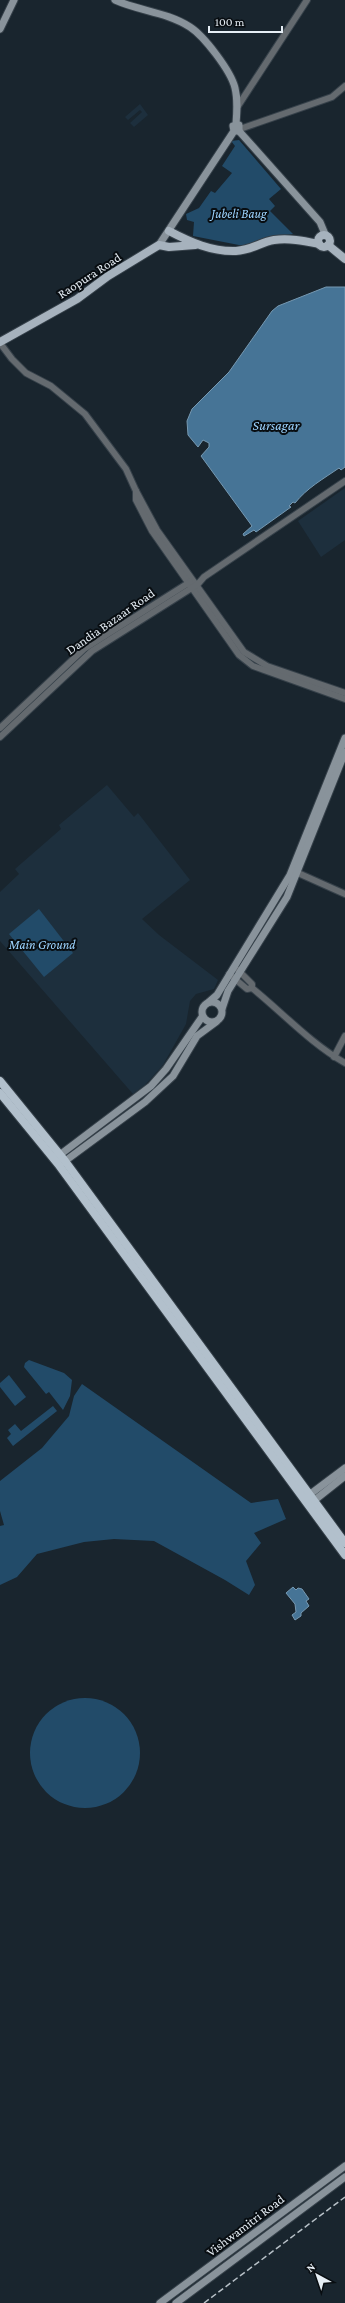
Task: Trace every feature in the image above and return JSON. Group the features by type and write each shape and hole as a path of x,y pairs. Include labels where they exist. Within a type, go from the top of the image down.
{"highway":[{"path":"0,1081 309,1500 345,1555"},
{"path":"0,1093 59,1160"},
{"path":"309,1500 345,1543"}],"main road":[{"path":"0,30 14,0"},
{"path":"115,0 162,14 190,27 216,54 234,86 238,106 237,129 159,245 169,247 194,245 234,251 252,249 273,240 298,240 323,246 329,243"},
{"path":"237,129 320,222 325,234 329,237 329,243 345,259"},
{"path":"169,231 194,245"},
{"path":"319,244 319,238 325,234"},
{"path":"329,243 345,253"},
{"name":"Raopura Road","path":"0,342 77,299 108,276 159,245"},
{"path":"59,1160 145,1102 173,1076 197,1036 216,1022 222,1015 222,1009 236,979 237,969 290,875 345,738"},
{"path":"59,1160 151,1086 166,1068 202,1017 202,1008 217,995 229,974 237,969 287,897 298,873 345,752"},
{"path":"209,1002 218,1004 222,1009"},
{"path":"202,1017 210,1023 216,1022"},
{"path":"309,1500 345,1468"},
{"path":"309,1500 345,1476"},
{"name":"Vishwamitri Road","path":"160,2303 345,2166"},
{"name":"Vishwamitri Road","path":"176,2303 345,2177"}],"street":[{"path":"238,106 307,0"},
{"path":"237,129 332,97 345,86"},
{"path":"0,342 12,359 26,373 51,386 85,414 126,469 157,530 177,559 196,582 240,647 249,656 267,666 345,693"},
{"name":"Dandia Bazaar Road","path":"0,728 84,649 204,577 345,481"},
{"path":"136,491 136,500 152,531 223,634 246,661 264,670 345,699"},
{"name":"Dandia Bazaar Road","path":"0,737 92,651 190,585"},
{"path":"298,873 345,894"},
{"path":"237,969 252,984 252,988 319,1046 345,1063"},
{"path":"229,974 247,989 252,988"},
{"path":"334,1057 345,1036"}],"shaded area":[{"path":"140,104 148,115 134,127 130,123 142,112 140,110 128,120 125,117"},
{"path":"345,488 345,540 321,557 298,521"},
{"path":"107,785 134,817 138,813 190,880 142,919 159,935 218,980 214,989 196,994 190,1001 186,1024 163,1065 145,1085 133,1094 0,941 0,892 19,874 15,869 61,829 59,825"}],"green space":[{"name":"Jubeli Baug","path":"239,140 281,189 269,199 275,206 270,211 293,234 273,237 244,246 193,236 194,222 187,220 186,214 199,208 211,191 215,193 232,173 222,166 235,146 231,141"},
{"name":"Main Ground","path":"39,909 73,953 44,977 9,934"},
{"path":"29,1360 64,1373 72,1380 70,1396 63,1410 49,1392 46,1394 24,1367 25,1363"},
{"path":"9,1375 26,1397 15,1406 0,1387 0,1383"},
{"path":"82,1384 251,1503 278,1499 286,1519 254,1533 261,1543 246,1561 255,1585 249,1595 154,1541 114,1539 84,1542 37,1554 17,1577 0,1585 0,1526 4,1525 0,1511 0,1481 42,1448 69,1416 74,1396"},
{"path":"53,1406 57,1411 13,1446 7,1438 11,1434 8,1430 15,1424 21,1431"},
{"path":"85,1698 96,1699 106,1703 124,1714 135,1732 139,1742 139,1764 135,1774 124,1792 106,1803 96,1807 85,1808 74,1807 64,1803 46,1792 35,1774 31,1764 30,1753 31,1742 35,1732 46,1714 64,1703 74,1699"}],"water":[{"name":"Sursagar","path":"326,287 345,287 345,467 341,470 339,468 316,484 295,503 293,502 289,506 291,507 256,532 254,530 244,536 243,534 252,526 201,456 209,447 209,443 203,440 198,447 188,435 187,421 192,409 229,372 272,311 278,306"},
{"path":"293,1587 296,1590 298,1588 302,1589 309,1599 306,1601 309,1606 301,1613 301,1616 295,1620 292,1615 296,1612 295,1604 286,1593"}],"railway":[{"path":"204,2303 345,2197"}]}
